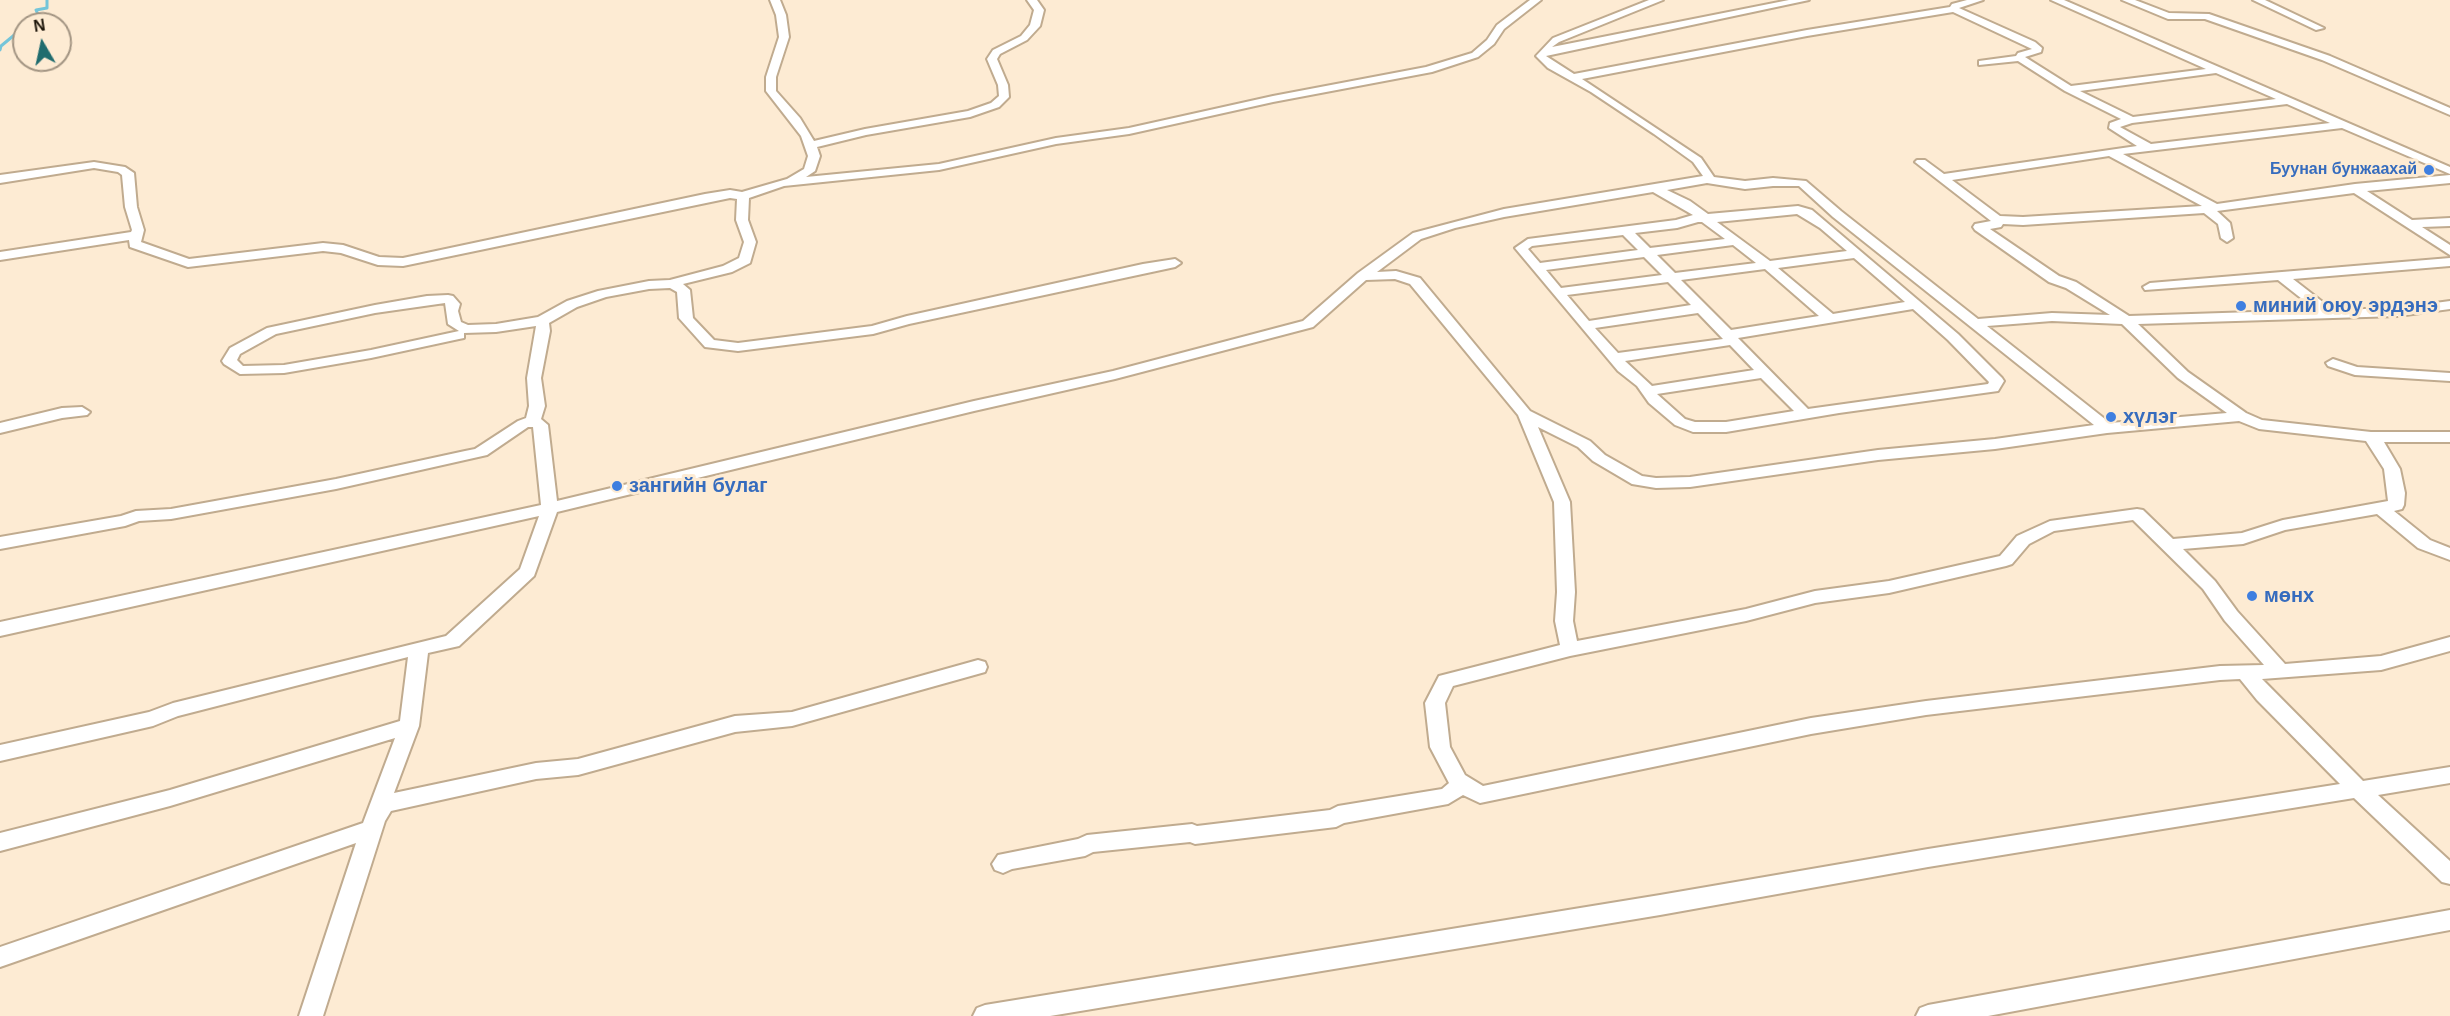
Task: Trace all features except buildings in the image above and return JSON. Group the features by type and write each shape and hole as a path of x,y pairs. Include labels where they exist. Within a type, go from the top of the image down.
{"street":[{"path":"776,0 784,37 771,77 771,92 774,98 792,114 810,144 814,156 812,168 792,182"},
{"path":"810,144 822,144 865,132 970,114 995,105 1004,97 1003,85 992,59 996,52 1024,38 1035,26 1039,10 1032,0"},
{"path":"0,179 94,165 121,169 128,173 131,207 138,235 134,244 188,263 323,247 343,249 378,261 403,262 705,198 730,194 743,196 792,182 939,167 1049,143 1130,131 1273,99 1428,70 1475,55 1491,42 1500,27 1536,0"},
{"path":"1658,0 1556,40 1541,56 1697,160 1708,171 1710,175 1707,179"},
{"path":"1544,52 1804,0"},
{"path":"1575,78 1954,9 1955,6 1978,0"},
{"path":"2056,0 2450,171"},
{"path":"2127,0 2168,16 2206,16 2326,58 2450,112"},
{"path":"2258,0 2319,28"},
{"path":"1954,9 2037,48 2036,52 2021,55 2020,58 1983,63"},
{"path":"2020,58 2069,89 2131,120"},
{"path":"2069,89 2219,70"},
{"path":"2148,147 2114,128 2114,125 2131,120 2288,100"},
{"path":"1943,178 2148,147 2343,125"},
{"path":"2112,152 2211,208 2224,223 2227,238"},
{"path":"1921,162 1997,220 2023,221 2211,208 2450,179"},
{"path":"0,629 550,508 974,406 1115,375 1308,324 1363,276 1417,236 1452,225 1592,197 1707,179 1745,185 1773,182 1802,183 2107,428"},
{"path":"1655,188 1706,218 1738,241 1828,317"},
{"path":"2355,189 2450,251"},
{"path":"459,335 371,354 284,369 240,370 229,361 235,351 272,331 344,315 427,300 448,299 453,304 451,310 455,324 466,329 496,328 542,321 572,304 594,296 637,287 672,284 727,269 747,257 750,242 742,220 743,196"},
{"path":"1798,210 1808,213 1855,254 1878,269 1914,305 1953,337 1997,381 1993,388 1726,427 1693,427 1680,422 1654,400 1649,391 1615,358 1521,248 1528,243 1706,218 1798,210"},
{"path":"1997,220 1997,225 1979,228 2054,279 2071,285 2124,318 2183,375 2241,416 2259,424 2371,437 2450,437"},
{"path":"2408,224 2450,222"},
{"path":"1626,231 1804,414"},
{"path":"0,256 138,235"},
{"path":"1536,267 1738,241"},
{"path":"1394,252 1415,281 1525,414 1562,502 1566,592 1564,621 1570,649"},
{"path":"1558,292 1855,254"},
{"path":"2150,287 2279,275 2307,276 2450,262"},
{"path":"672,284 683,290 686,318 710,344 738,347 873,330 907,320 1175,263"},
{"path":"1363,276 1396,275 1415,281"},
{"path":"2279,275 2328,313"},
{"path":"1615,358 1723,343 1730,341 1729,335 1828,317 1914,305"},
{"path":"1974,323 2052,317 2206,318 2398,312 2450,305"},
{"path":"1587,325 1701,308"},
{"path":"533,421 537,406 534,378 543,331 542,321"},
{"path":"2333,363 2355,371 2450,377"},
{"path":"1649,391 1764,373"},
{"path":"0,428 62,413 82,412"},
{"path":"1525,414 1584,444 1599,458 1638,480 1656,483 1690,482 1847,459 1937,448 1995,444 2107,428 2241,416"},
{"path":"0,543 125,522 136,516 171,514 336,484 466,456 482,452 523,424 533,421 540,425 550,508 528,573 452,640 173,710 153,719 0,753"},
{"path":"2170,545 2243,538 2283,525 2396,505 2397,493 2392,469 2380,447 2371,437"},
{"path":"2381,508 2424,544 2450,554"},
{"path":"2280,671 2231,616 2209,585 2137,514 2080,520 2050,526 2023,540 2006,560 1889,587 1815,597 1746,615 1570,649 1446,681 1435,703 1440,747 1458,781 1480,795 1811,726 1937,707 2220,673 2280,671 2380,663 2450,644"},
{"path":"311,1016 409,726 419,648"},
{"path":"0,957 374,824 384,804 536,771 578,767 735,724 792,719 978,667"},
{"path":"2245,672 2264,695 2359,790 2450,875"},
{"path":"0,842 170,798 409,726"},
{"path":"985,1016 1284,965 1660,905 1940,856 2450,775"},
{"path":"1003,864 1006,861 1030,858 1033,855 1058,853 1061,850 1085,847 1088,844 1192,833 1195,835 1336,818 1338,815 1448,796 1462,784"},
{"path":"1929,1016 2450,920"}],"waterway":[{"path":"37,12 36,10 47,8 47,0"},
{"path":"0,50 1,46 12,37"}],"place":[{"name":"Буунан бунжаахай","path":"2429,170"},
{"name":"миний оюу эрдэнэ","path":"2241,306"},
{"name":"хүлэг","path":"2111,417"},
{"name":"зангийн булаг","path":"617,486"},
{"name":"мөнх","path":"2252,596"}]}
